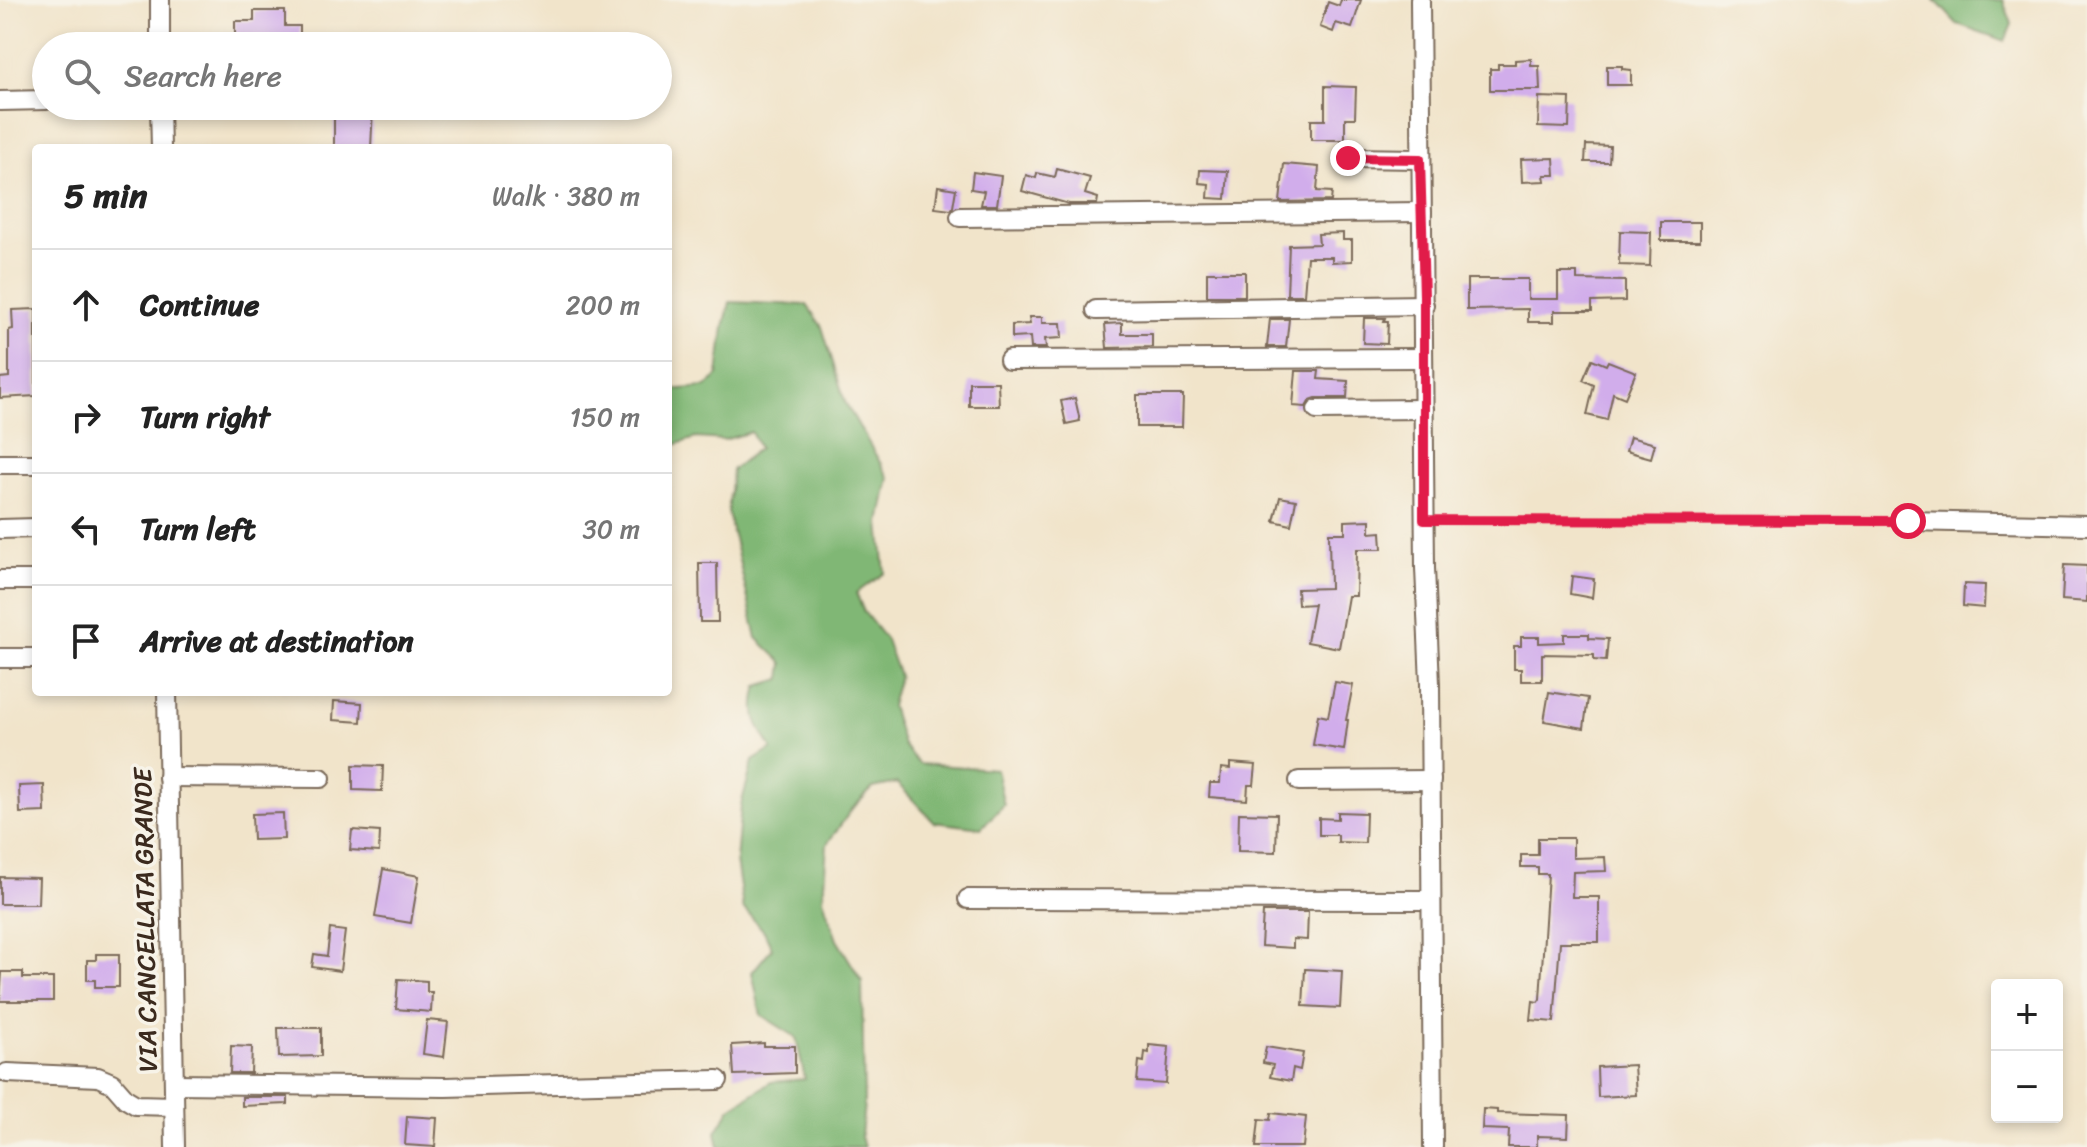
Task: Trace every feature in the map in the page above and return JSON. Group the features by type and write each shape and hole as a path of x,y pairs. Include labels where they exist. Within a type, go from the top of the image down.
{"street":[{"path":"160,0 160,32"},
{"path":"1420,0 1433,1147"},
{"path":"0,101 32,100"},
{"path":"160,120 161,144"},
{"path":"1348,158 1420,159"},
{"path":"960,217 1422,212"},
{"path":"1096,310 1424,305"},
{"path":"1009,360 1423,358"},
{"path":"1317,410 1424,409"},
{"path":"0,464 32,464"},
{"path":"1908,521 2087,525"},
{"path":"0,529 32,528"},
{"path":"0,580 32,580"},
{"path":"0,658 32,658"},
{"name":"VIA CANCELLATA GRANDE","path":"167,696 175,1147"},
{"path":"168,777 321,778"},
{"path":"1299,781 1431,780"},
{"path":"968,899 1431,900"},
{"path":"7,1073 98,1077 112,1083 136,1105 174,1106"},
{"path":"174,1084 445,1087 718,1080"}],"path":[{"path":"1424,520 1908,521"}],"green space":[{"path":"1935,0 2003,0 2012,24 2005,41 1957,24"},
{"path":"730,302 807,305 822,327 845,402 889,478 880,523 885,573 856,593 864,612 886,640 899,676 891,706 903,745 919,764 996,769 1004,805 981,828 934,822 897,783 873,788 852,809 827,844 823,899 837,940 862,981 864,1103 861,1137 864,1147 719,1147 716,1132 731,1108 771,1082 805,1079 796,1037 761,1015 752,972 772,948 764,931 743,908 736,861 741,805 753,761 772,749 756,719 758,686 781,679 783,663 757,638 728,513 732,470 759,448 751,432 724,440 696,438 672,446 672,390 706,387 718,375"}],"building":[{"path":"1341,0 1361,0 1352,28 1336,23 1333,32 1320,27 1328,2 1339,6"},
{"path":"254,11 285,11 285,26 300,26 300,32 235,32 235,21 254,21"},
{"path":"1531,59 1531,66 1539,66 1540,90 1490,90 1490,69 1498,69 1498,64 1515,64 1515,60"},
{"path":"1607,66 1622,66 1622,69 1631,70 1631,85 1607,85"},
{"path":"1325,86 1356,87 1355,118 1345,118 1345,140 1311,140 1311,120 1325,120"},
{"path":"1539,97 1570,98 1569,128 1538,127"},
{"path":"334,120 372,120 371,144 334,144"},
{"path":"1586,145 1610,146 1609,162 1585,162"},
{"path":"1554,158 1555,175 1544,175 1545,181 1522,182 1521,159"},
{"path":"1284,164 1319,167 1317,191 1332,192 1331,201 1280,202"},
{"path":"1057,169 1090,178 1085,194 1098,198 1097,204 1069,204 1022,191 1026,175 1036,178 1037,173 1055,177"},
{"path":"1200,170 1228,171 1226,199 1208,198 1209,184 1199,183"},
{"path":"973,172 1001,176 997,205 981,205 984,191 971,189"},
{"path":"938,186 956,189 951,210 935,208"},
{"path":"1661,222 1700,222 1700,241 1661,241"},
{"path":"1620,231 1651,232 1650,266 1619,265"},
{"path":"1343,233 1343,240 1352,240 1352,261 1332,262 1332,257 1307,257 1304,295 1287,295 1289,245 1319,244 1318,234"},
{"path":"1207,272 1245,272 1245,296 1207,296"},
{"path":"1558,273 1577,273 1577,280 1625,281 1625,301 1592,302 1592,311 1554,311 1554,322 1528,322 1528,309 1467,310 1467,279 1528,279 1528,299 1558,299"},
{"path":"32,309 32,396 0,398 0,378 9,377 12,310"},
{"path":"1029,317 1042,317 1042,323 1061,323 1062,338 1045,339 1046,348 1031,348 1030,337 1012,338 1012,325 1030,324"},
{"path":"1364,318 1385,318 1384,321 1388,321 1387,344 1363,343"},
{"path":"1270,319 1289,319 1286,347 1267,347"},
{"path":"1122,323 1122,334 1152,334 1152,347 1107,348 1105,324"},
{"path":"1592,359 1606,365 1608,361 1636,372 1625,398 1613,393 1607,420 1587,415 1594,385 1583,380"},
{"path":"1296,371 1319,371 1318,379 1348,381 1347,398 1316,398 1310,400 1306,407 1293,406"},
{"path":"969,382 998,382 999,406 969,406"},
{"path":"1137,395 1183,395 1182,427 1137,427"},
{"path":"1075,398 1080,421 1066,424 1061,401"},
{"path":"1630,437 1655,444 1651,458 1626,451"},
{"path":"1280,497 1296,500 1291,525 1274,521"},
{"path":"1370,520 1370,533 1381,532 1382,549 1357,549 1356,596 1348,596 1339,648 1307,642 1314,604 1298,605 1297,589 1330,588 1329,533 1345,533 1345,521"},
{"path":"699,563 717,563 718,622 700,622"},
{"path":"2064,565 2087,566 2087,602 2062,600"},
{"path":"1572,576 1594,579 1592,598 1570,594"},
{"path":"1964,584 1985,585 1984,608 1963,606"},
{"path":"1564,634 1589,634 1589,638 1608,639 1606,661 1594,660 1594,655 1542,654 1542,681 1521,681 1521,669 1514,669 1514,646 1521,646 1521,637 1539,637 1539,643 1564,642"},
{"path":"1335,682 1353,685 1344,750 1313,745 1318,715 1328,717"},
{"path":"1549,692 1588,698 1584,728 1544,721"},
{"path":"334,701 362,703 361,722 333,720"},
{"path":"1230,763 1256,765 1254,785 1248,785 1247,800 1209,797 1210,783 1220,783 1221,768 1230,769"},
{"path":"353,765 383,766 382,791 353,790"},
{"path":"44,785 45,812 20,813 19,786"},
{"path":"1338,812 1366,813 1365,843 1338,842 1338,835 1319,835 1319,818 1338,819"},
{"path":"283,813 284,839 253,840 252,814"},
{"path":"1239,813 1277,814 1276,852 1238,851"},
{"path":"352,830 380,832 379,852 350,850"},
{"path":"1538,838 1573,838 1573,858 1605,857 1606,871 1573,872 1572,897 1599,897 1599,942 1560,942 1554,1022 1531,1020 1533,1001 1540,999 1548,874 1538,874 1538,867 1521,867 1521,855 1538,855"},
{"path":"383,869 419,876 411,923 375,917"},
{"path":"0,877 39,878 38,904 0,904"},
{"path":"1263,912 1308,912 1307,940 1293,939 1293,948 1261,946"},
{"path":"330,929 345,931 340,971 312,967 314,954 327,956"},
{"path":"96,954 119,954 119,987 95,987 95,980 87,980 87,960 96,960"},
{"path":"1305,969 1342,971 1340,1008 1303,1006"},
{"path":"2,972 23,972 23,978 53,978 53,1001 0,1001"},
{"path":"398,979 427,981 427,992 432,992 431,1012 396,1009"},
{"path":"427,1020 448,1022 444,1057 423,1054"},
{"path":"278,1028 321,1028 321,1056 279,1057"},
{"path":"764,1043 764,1046 795,1046 795,1073 734,1075 732,1045"},
{"path":"1149,1045 1169,1047 1166,1084 1137,1082 1139,1061 1144,1062"},
{"path":"231,1046 252,1047 251,1073 230,1073"},
{"path":"1266,1047 1303,1053 1300,1070 1293,1068 1291,1081 1270,1077 1273,1065 1263,1063"},
{"path":"1634,1065 1636,1095 1598,1097 1597,1067"},
{"path":"242,1097 288,1097 288,1104 242,1106"},
{"path":"1483,1109 1497,1110 1497,1113 1569,1115 1568,1137 1537,1136 1537,1147 1508,1147 1509,1130 1482,1129"},
{"path":"1271,1113 1306,1117 1303,1147 1256,1147 1259,1119 1270,1120"},
{"path":"407,1116 437,1118 435,1147 405,1145"}],"route":[{"path":"1348,158 1420,159 1424,296 1424,520 1908,521"}]}
